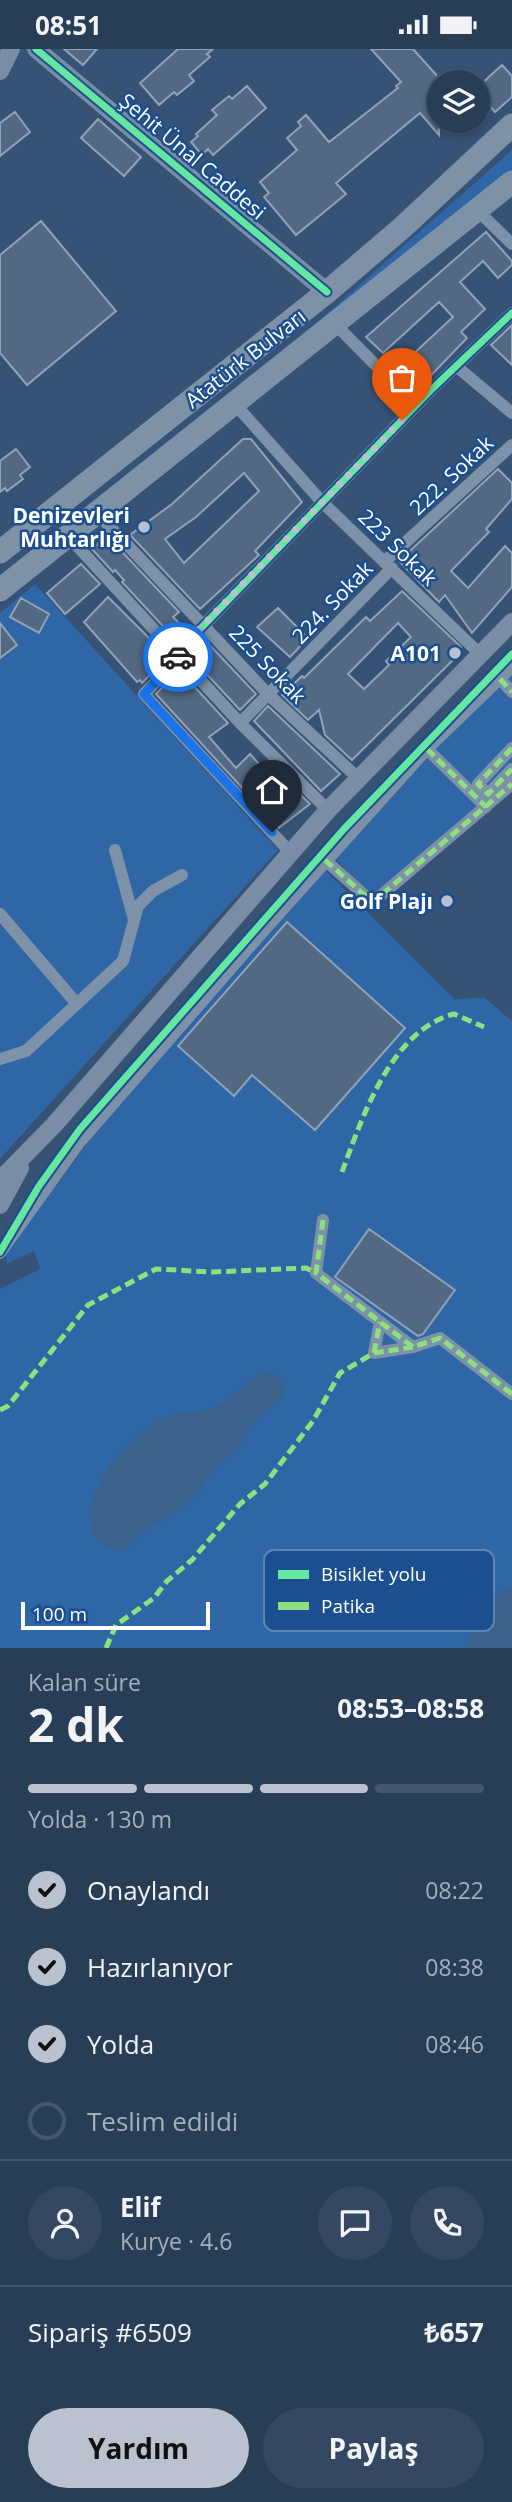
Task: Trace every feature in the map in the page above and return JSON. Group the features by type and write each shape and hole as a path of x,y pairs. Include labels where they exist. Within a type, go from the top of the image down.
{"highway":[{"name":"Atatürk Bulvarı","path":"0,552 327,292 512,125"},
{"name":"Atatürk Bulvarı","path":"0,590 512,182"}],"main road":[{"path":"0,71 11,49"},
{"name":"Şehit Ünal Caddesi","path":"36,49 327,292"},
{"path":"0,1179 28,1153 328,810 512,622"},
{"path":"0,1205 28,1153"}],"street":[{"path":"477,210 512,244"},
{"path":"290,852 144,694 204,625 322,502 512,313"},
{"path":"335,324 416,406"},
{"path":"456,366 512,413"},
{"name":"223 Sokak","path":"234,403 322,502 481,655"},
{"name":"222. Sokak","path":"388,565 510,451"},
{"name":"225 Sokak","path":"96,512 269,695 358,778"},
{"path":"67,535 240,723 328,810"},
{"name":"224. Sokak","path":"240,723 388,565"},
{"path":"0,1253 79,1143 325,860 427,749 512,667"},
{"path":"500,679 512,692"},
{"path":"476,790 478,784 512,748"},
{"path":"427,749 476,790 486,807"},
{"path":"476,790 488,794 512,769"},
{"path":"325,860 370,901 379,897 512,784"},
{"path":"115,850 134,920"},
{"path":"0,1059 26,1051 124,961 138,906 153,891 183,875"},
{"path":"0,913 77,1004"},
{"path":"323,1220 316,1273 413,1347"},
{"path":"380,1322 374,1353 413,1347 440,1338 512,1394"}],"shaded area":[{"path":"512,150 512,171 0,582 0,575 322,318"},
{"path":"35,584 278,850 0,1159 0,613"},
{"path":"512,672 512,780 372,898 334,857 413,769"},
{"path":"325,870 454,999 485,998 512,1021 512,1648 0,1648 0,1289 40,1269 34,1251 7,1264 6,1253 100,1126"},
{"path":"263,1372 279,1378 284,1395 253,1423 241,1444 215,1468 192,1500 146,1530 122,1550 112,1549 98,1540 91,1526 91,1509 96,1491 118,1456 132,1440 159,1420 221,1404"},
{"path":"512,1589 512,1648 463,1648 473,1631 494,1631 494,1595"}],"building":[{"path":"64,49 97,49 83,65"},
{"path":"178,49 213,49 207,54 210,57 189,75 194,81 177,95 174,92 159,105 140,83"},
{"path":"371,49 413,49 432,70 427,70 427,121 420,113 336,183 346,194 296,235 264,197 269,193 260,182 297,150 287,138 301,126 298,122 306,115 329,142 398,88 396,86 401,82"},
{"path":"502,65 512,76 512,97 495,112 490,106 490,76"},
{"path":"247,86 266,108 213,155 208,149 202,155 191,142 198,136 196,134 217,115 212,110 229,96 232,99"},
{"path":"15,112 30,132 0,156 0,123"},
{"path":"98,119 141,157 124,176 81,138"},
{"path":"41,221 116,311 27,385 0,353 0,255"},
{"path":"486,232 512,261 512,265 498,278 483,261 460,282 485,309 461,332 467,338 415,392 395,371 453,317 439,302 383,353 366,337"},
{"path":"512,325 512,365 491,345"},
{"path":"243,439 251,439 302,502 255,551 259,555 200,609 130,535 172,504","holes":["244,473 259,491 184,563 165,539 196,517"]},
{"path":"16,449 30,467 20,475 23,479 7,491 5,488 0,492 0,461"},
{"path":"498,469 512,483 512,499 486,529 489,532 451,571 468,588 505,546 512,553 512,587 472,633 445,595 439,602 399,561"},
{"path":"107,536 179,612 173,617 183,627 172,636 122,582 124,580 115,570 113,572 92,549"},
{"path":"81,564 100,584 65,614 47,593"},
{"path":"402,591 461,647 461,652 352,760 325,735 319,710 308,720 282,695 302,676 304,678 366,617 370,621","holes":["398,623 411,637 386,661 389,665 364,689 348,674"]},
{"path":"108,597 160,649 161,664 142,683 140,680 137,682 84,622"},
{"path":"21,598 49,614 39,633 10,617"},
{"path":"278,608 308,638 290,657 257,627"},
{"path":"0,623 17,645 0,658"},
{"path":"203,638 256,694 240,710 188,654"},
{"path":"179,670 228,723 209,737 236,768 250,754 268,774 274,769 310,804 279,828 156,694"},
{"path":"268,706 340,774 321,791 254,721"},
{"path":"287,922 405,1028 315,1130 252,1075 234,1096 178,1046"},
{"path":"369,1229 455,1290 423,1334 418,1336 335,1277"}],"marked path":[{"path":"500,679 512,692"},
{"path":"512,748 478,784 488,794 512,769"},
{"path":"427,749 486,807"},
{"path":"325,860 371,901 512,784"},
{"path":"342,1172 359,1127 382,1079 396,1057 413,1038 432,1023 454,1014 484,1027"},
{"path":"323,1220 316,1273 413,1347 440,1338 512,1394"},
{"path":"0,1410 8,1406 88,1305 156,1269 212,1272 306,1268 316,1273"},
{"path":"374,1353 380,1322"},
{"path":"106,1648 116,1625 154,1598 167,1581 192,1560 240,1504 265,1484 313,1421 340,1373 374,1353 413,1347"}],"cycle path":[{"path":"36,49 327,292"},
{"path":"176,654 431,390 512,313"},
{"path":"0,1252 39,1186 80,1129 344,829 512,654"}],"way so far":[{"path":"178,657 176,653 402,420"}],"place":[{"name":"Denizevleri Muhtarlığı","path":"144,527"},
{"name":"A101","path":"455,653"},
{"name":"Golf Plajı","path":"447,901"}],"route":[{"path":"178,657 144,694 272,832"}]}
